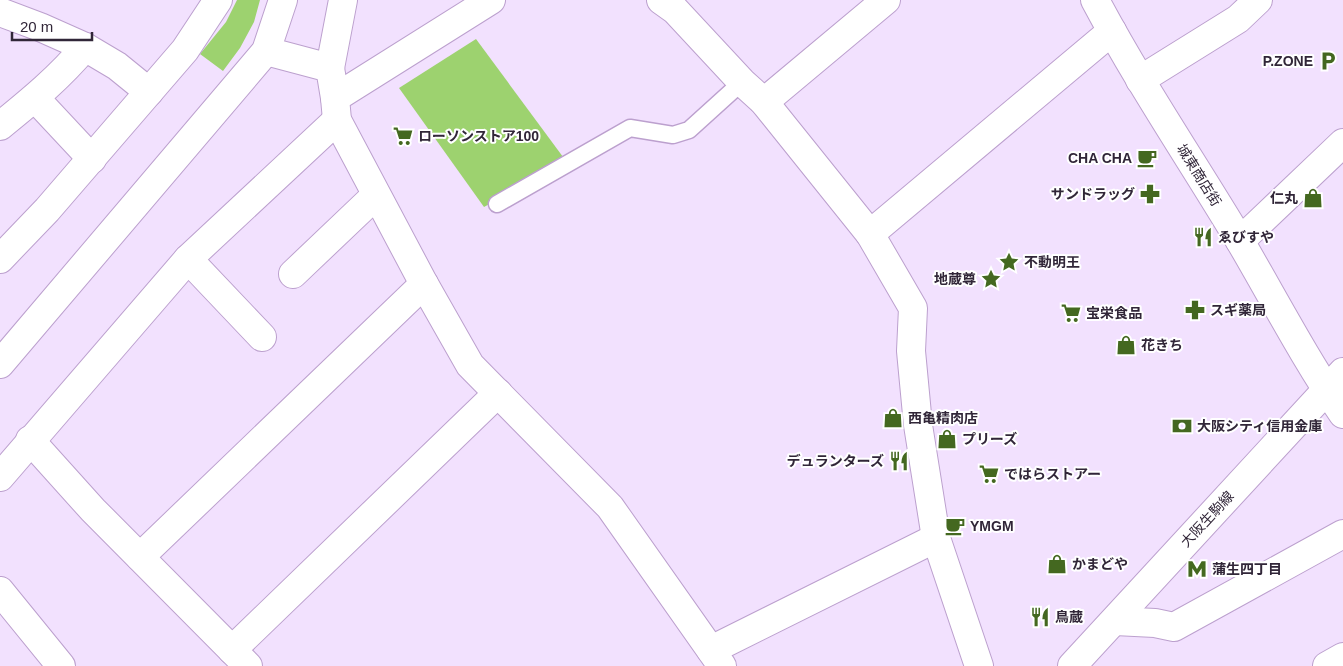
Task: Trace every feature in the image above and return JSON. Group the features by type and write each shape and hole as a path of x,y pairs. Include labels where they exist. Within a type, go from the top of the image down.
{"street":[{"path":"0,259 47,210 150,92 185,50 218,0"},
{"path":"0,364 266,51 283,0"},
{"path":"343,0 330,68 336,109 376,195 424,284 470,365 610,507 716,658 936,538"},
{"path":"0,477 188,258 336,109 491,0"},
{"path":"764,102 886,0"},
{"name":"城東商店街","path":"1096,0 1140,80 1240,241 1303,349 1334,381 1343,414"},
{"path":"1140,80 1238,19 1258,0"},
{"path":"674,3 742,82 764,102 870,234 913,308 911,351 918,425 936,538 979,666"},
{"path":"0,12 85,47 117,66 150,92"},
{"path":"870,234 1112,31"},
{"path":"0,126 36,98 85,47"},
{"path":"266,51 330,68"},
{"path":"36,98 92,158"},
{"path":"1240,241 1343,143"},
{"path":"293,274 376,195"},
{"path":"188,258 262,337"},
{"path":"140,556 424,284"},
{"name":"大阪生駒線","path":"1072,666 1334,381"},
{"path":"30,440 93,510 240,658 498,393"},
{"path":"1114,621 1155,623 1174,627 1343,534"},
{"path":"0,591 61,666"},
{"path":"1327,666 1343,657"}],"lane":[{"path":"497,204 630,128 673,136 689,130 742,82"}],"green space":[{"path":"237,0 260,0 254,22 240,48 223,71 200,54 226,22"},
{"path":"476,39 566,161 484,207 399,88"}],"place":[{"name":"P.ZONE","path":"1328,61"},
{"name":"ローソンストア100","path":"403,136"},
{"name":"CHA CHA","path":"1147,158"},
{"name":"サンドラッグ","path":"1150,194"},
{"name":"仁丸","path":"1313,198"},
{"name":"ゑびすや","path":"1203,237"},
{"name":"不動明王","path":"1009,262"},
{"name":"地蔵尊","path":"991,279"},
{"name":"スギ薬局","path":"1195,310"},
{"name":"宝栄食品","path":"1071,313"},
{"name":"花きち","path":"1126,345"},
{"name":"西亀精肉店","path":"893,418"},
{"name":"大阪シティ信用金庫","path":"1182,426"},
{"name":"プリーズ","path":"947,439"},
{"name":"デュランターズ","path":"899,461"},
{"name":"ではらストアー","path":"989,474"},
{"name":"YMGM","path":"955,526"},
{"name":"かまどや","path":"1057,564"},
{"name":"蒲生四丁目","path":"1197,569"},
{"name":"鳥蔵","path":"1040,617"}]}
